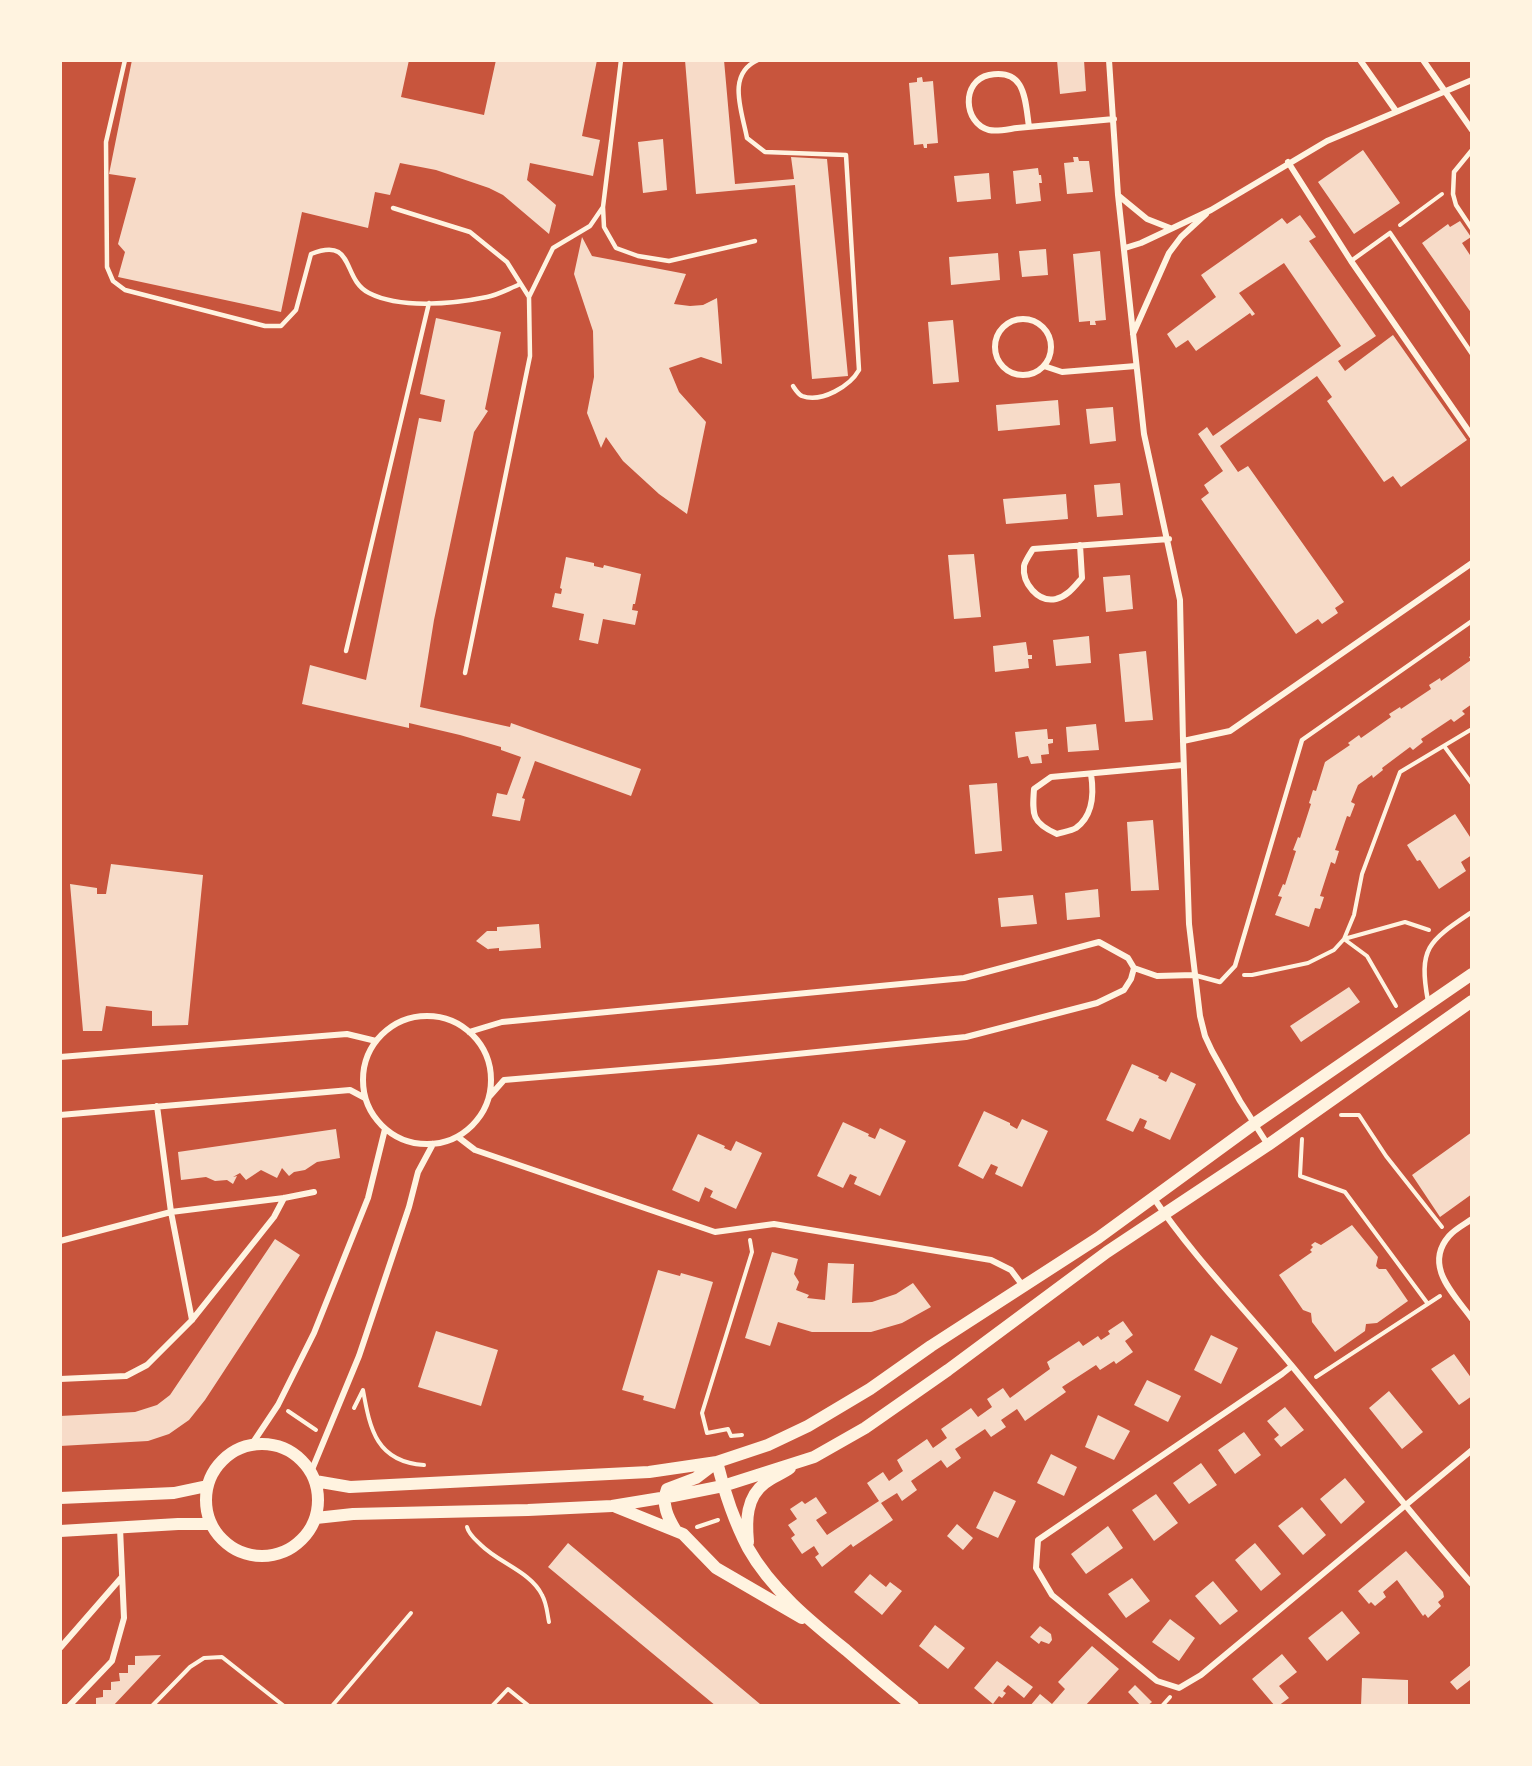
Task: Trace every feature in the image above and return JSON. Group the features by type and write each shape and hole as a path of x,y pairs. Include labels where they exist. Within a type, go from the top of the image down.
{"main road":[{"path":"313,1477 351,1487 649,1472 717,1462 768,1445 808,1426 870,1389 1098,1238 1254,1124 1472,974"},
{"path":"316,1518 353,1514 612,1506 723,1486 814,1457 865,1428 1163,1212 1298,1124 1472,1001"},
{"path":"252,1444 270,1444 286,1449 300,1458 313,1477 318,1497 316,1518 305,1536 279,1554 263,1556 247,1554 233,1548 220,1538 211,1524 205,1499 207,1486 213,1471 223,1458 237,1449 252,1444"},
{"path":"717,1462 723,1486 748,1549 773,1583 816,1627 913,1706"},
{"path":"676,1531 668,1519 664,1497 667,1489 696,1478 717,1462"},
{"path":"748,1549 749,1504 764,1484 779,1476 796,1462"},
{"path":"60,1498 174,1493 207,1486"},
{"path":"612,1506 683,1534 716,1568 816,1627"},
{"path":"60,1531 211,1524"}],"street":[{"path":"1109,60 1118,195 1144,434 1168,539 1182,621 1182,741 1189,924 1200,1016 1205,1036 1254,1124 1268,1144"},
{"path":"1360,60 1396,111"},
{"path":"1423,60 1472,130"},
{"path":"1029,127 1018,82 1011,76 1000,73 982,77 972,87 968,96 968,106 979,124 990,131 1029,127 1114,118"},
{"path":"1125,248 1141,243 1211,210 1288,162 1327,141 1396,111 1446,93 1472,80"},
{"path":"1288,162 1352,261 1472,436"},
{"path":"1118,195 1147,219 1170,228"},
{"path":"1132,336 1168,253 1181,237 1211,210"},
{"path":"1022,319 1031,320 1040,325 1050,340 1051,349 1044,366 1037,372 1019,375 1003,367 998,360 995,342 1005,326 1022,319"},
{"path":"1044,366 1062,372 1136,366"},
{"path":"1080,545 1082,578 1070,592 1055,599 1039,597 1027,584 1024,565 1033,549 1080,545 1168,539"},
{"path":"1182,741 1230,731 1472,563"},
{"path":"1091,774 1094,791 1091,810 1076,828 1057,834 1041,827 1032,810 1035,789 1051,777 1183,765"},
{"path":"469,1032 502,1022 964,978 1099,942 1128,958 1134,968 1157,976 1194,975"},
{"path":"489,1097 504,1080 717,1062 966,1037 1097,1003 1124,990 1131,979 1134,968"},
{"path":"413,1018 443,1018 457,1023 469,1032 481,1045 488,1061 491,1079 489,1097 477,1120 458,1137 433,1144 408,1142 385,1129 373,1115 365,1098 363,1078 366,1059 376,1041 399,1023 413,1018"},
{"path":"60,1057 347,1034 376,1041"},
{"path":"60,1115 350,1090 365,1098"},
{"path":"158,1106 171,1212 192,1320"},
{"path":"252,1444 279,1405 315,1333 368,1198 385,1129"},
{"path":"458,1137 475,1150 715,1232 774,1224 991,1260 1011,1270 1023,1286"},
{"path":"313,1477 325,1436 359,1356 409,1206 418,1172 433,1144"},
{"path":"60,1241 171,1212 315,1192"},
{"path":"1153,1197 1404,1505 1472,1584"},
{"path":"60,1379 126,1376 147,1365 192,1320 274,1217 284,1198"},
{"path":"1472,1219 1450,1235 1439,1250 1440,1273 1472,1319"},
{"path":"1292,1366 1038,1540 1036,1569 1052,1595 1157,1681 1179,1688 1201,1675 1472,1450"},
{"path":"69,1706 112,1661 124,1618 120,1528"},
{"path":"60,1648 121,1578"}],"lane":[{"path":"125,60 106,142 107,267 113,281 125,290 265,326 281,326 296,310 311,254 322,250 331,249 341,253 350,265 355,284 367,292 380,298 409,303 489,297 521,284"},
{"path":"621,60 603,207 604,227 616,248 638,256 669,261 755,241"},
{"path":"758,60 747,65 740,76 738,91 747,138 765,152 846,155 860,370 855,378 844,387 825,396 805,397 800,395 793,386"},
{"path":"1472,150 1454,172 1452,194 1456,205 1472,229"},
{"path":"465,673 530,356 529,297 553,248 590,226 603,207"},
{"path":"393,208 470,232 507,262 529,297"},
{"path":"1352,261 1389,233 1472,354"},
{"path":"346,651 429,303"},
{"path":"1194,975 1220,982 1235,966 1302,740 1472,621"},
{"path":"1429,1003 1423,974 1425,955 1440,933 1472,912"}],"path":[{"path":"1389,233 1453,186"},
{"path":"1228,974 1252,975 1308,963 1334,950 1344,939 1354,915 1362,874 1400,772 1472,729"},
{"path":"1444,746 1472,784"},
{"path":"1344,939 1405,922 1440,933"},
{"path":"1344,939 1367,956 1404,1020"},
{"path":"1335,1114 1359,1115 1386,1156 1432,1217 1450,1235"},
{"path":"1298,1124 1302,1135 1300,1176 1345,1192 1428,1304"},
{"path":"730,1436 728,1429 707,1433 702,1413 752,1252 748,1227"},
{"path":"1306,1383 1451,1289"},
{"path":"279,1405 325,1436"},
{"path":"332,1706 411,1613"},
{"path":"152,1706 190,1667 204,1658 222,1657 284,1706"},
{"path":"492,1706 508,1689 529,1706"}],"building":[{"path":"132,60 409,60 401,97 484,115 496,60 597,60 582,136 600,140 593,176 530,163 527,180 556,205 549,234 503,195 489,188 436,170 400,163 390,195 375,192 368,228 302,212 281,312 118,277 125,252 118,244 136,178 109,174"},
{"path":"685,60 724,60 735,184 794,179 791,157 827,159 848,376 812,379 795,185 696,194"},
{"path":"1057,60 1084,60 1086,91 1060,94"},
{"path":"922,77 923,82 933,81 938,143 927,144 927,148 924,148 923,144 914,145 909,83 917,82 917,78"},
{"path":"663,139 667,190 643,193 638,142"},
{"path":"1363,150 1400,203 1354,234 1318,182"},
{"path":"1073,157 1078,157 1079,161 1089,161 1093,192 1067,194 1064,163 1074,162"},
{"path":"1038,168 1042,183 1039,183 1041,201 1016,204 1013,171"},
{"path":"989,173 991,199 957,202 954,176"},
{"path":"1300,215 1316,237 1309,241 1376,336 1338,361 1345,371 1393,335 1467,440 1401,487 1393,476 1384,482 1327,401 1332,397 1317,376 1220,446 1238,472 1248,466 1344,602 1335,608 1338,613 1322,624 1318,619 1296,634 1201,499 1209,493 1204,485 1223,471 1198,434 1207,427 1213,436 1341,346 1284,263 1239,293 1255,314 1252,316 1250,313 1196,351 1188,340 1176,348 1167,334 1216,297 1201,275 1282,218 1287,224"},
{"path":"1460,221 1471,237 1462,243 1472,258 1472,314 1422,243 1448,224 1450,227"},
{"path":"582,237 592,256 686,274 674,304 703,305 717,298 722,364 701,357 669,368 679,392 706,422 687,514 659,494 623,461 606,437 601,448 587,413 594,377 593,331 574,274"},
{"path":"1046,249 1048,275 1022,277 1019,251"},
{"path":"1100,251 1106,320 1095,321 1096,325 1090,325 1090,321 1079,322 1073,254"},
{"path":"998,253 1000,280 951,285 949,257"},
{"path":"436,318 501,332 485,409 488,411 474,432 434,620 420,707 510,727 511,723 641,769 631,796 535,761 522,798 525,799 520,821 492,816 497,793 507,795 521,757 501,750 501,747 460,735 409,723 409,728 302,704 310,665 366,680 419,418 441,422 445,400 420,394"},
{"path":"953,320 959,382 933,384 928,322"},
{"path":"1058,400 1060,425 998,431 996,405"},
{"path":"1113,407 1116,441 1090,444 1086,409"},
{"path":"1120,483 1123,515 1097,517 1094,485"},
{"path":"1066,494 1068,519 1006,524 1003,499"},
{"path":"974,554 981,617 954,619 948,555"},
{"path":"566,557 594,563 594,566 603,568 604,565 641,574 632,610 638,611 635,625 603,619 598,644 579,640 584,614 552,607 555,593 561,594"},
{"path":"1130,575 1133,609 1106,612 1103,577"},
{"path":"1089,636 1091,663 1056,666 1053,640"},
{"path":"1026,642 1028,655 1032,655 1032,659 1028,659 1029,668 995,672 993,646"},
{"path":"1146,651 1153,720 1125,722 1119,654"},
{"path":"1472,655 1472,704 1462,711 1465,714 1454,722 1451,719 1421,739 1423,742 1413,750 1410,747 1382,768 1383,770 1373,778 1372,775 1358,785 1351,802 1355,804 1350,817 1347,816 1335,850 1339,851 1335,864 1331,862 1320,896 1324,897 1320,909 1315,908 1309,927 1275,915 1282,897 1278,896 1283,884 1285,885 1296,851 1293,850 1298,837 1300,838 1313,790 1316,791 1325,762 1350,745 1348,743 1359,735 1361,738 1391,717 1389,714 1400,707 1401,709 1431,689 1429,685 1440,678 1441,681 1471,660 1469,657"},
{"path":"1096,724 1099,750 1068,752 1066,727"},
{"path":"1047,729 1048,739 1053,739 1053,743 1048,744 1049,754 1041,755 1042,763 1031,764 1028,756 1018,758 1015,732"},
{"path":"997,783 1002,851 975,854 969,785"},
{"path":"1455,814 1472,840 1472,855 1461,862 1466,871 1439,889 1407,845"},
{"path":"1153,820 1159,890 1131,891 1127,822"},
{"path":"111,864 203,875 188,1025 152,1026 152,1011 106,1006 102,1031 83,1031 70,884 97,888 97,894 106,894"},
{"path":"1098,889 1100,917 1067,920 1065,893"},
{"path":"1033,895 1037,924 1001,927 998,898"},
{"path":"539,924 541,948 489,950 476,941 487,931 497,931 497,927"},
{"path":"1349,987 1360,1002 1301,1042 1290,1026"},
{"path":"1132,1064 1159,1076 1158,1078 1166,1082 1171,1072 1196,1084 1170,1140 1144,1128 1147,1121 1140,1118 1133,1132 1106,1120"},
{"path":"984,1111 1010,1123 1017,1129 1022,1119 1048,1131 1022,1187 995,1174 998,1167 991,1164 983,1179 958,1166"},
{"path":"843,1122 875,1139 880,1128 906,1141 880,1196 854,1184 857,1177 850,1174 843,1188 817,1176"},
{"path":"336,1129 340,1158 317,1162 289,1176 282,1168 277,1178 261,1170 246,1180 240,1173 233,1177 237,1176 233,1184 227,1180 215,1181 206,1177 181,1180 178,1152"},
{"path":"1472,1132 1472,1194 1440,1217 1412,1175"},
{"path":"698,1134 731,1151 736,1141 762,1153 736,1209 710,1197 713,1191 705,1187 699,1202 672,1190"},
{"path":"1352,1225 1378,1257 1376,1266 1379,1269 1386,1269 1408,1301 1377,1323 1366,1324 1365,1331 1335,1352 1312,1322 1311,1313 1303,1310 1279,1275 1312,1252 1311,1245 1315,1242 1321,1245"},
{"path":"275,1239 300,1255 205,1400 189,1420 169,1434 148,1441 60,1446 60,1416 135,1412 157,1405 170,1395"},
{"path":"772,1252 798,1259 794,1274 799,1282 796,1290 809,1295 807,1298 825,1300 828,1263 854,1264 852,1303 872,1302 896,1294 913,1283 931,1307 902,1323 871,1332 812,1332 778,1322 770,1346 745,1338"},
{"path":"658,1270 680,1276 681,1273 713,1282 675,1409 643,1400 644,1396 622,1390"},
{"path":"1123,1321 1133,1335 1125,1341 1133,1352 1116,1364 1114,1361 1100,1370 1096,1365 1062,1387 1066,1392 1025,1421 1017,1409 1001,1420 1006,1427 991,1437 985,1429 955,1449 961,1458 947,1468 941,1460 911,1481 917,1490 902,1501 897,1493 881,1503 893,1520 853,1547 851,1544 822,1567 815,1557 819,1554 814,1546 802,1554 791,1538 795,1535 788,1525 797,1519 790,1509 802,1501 805,1504 816,1497 827,1513 816,1520 827,1535 879,1501 867,1483 883,1472 889,1481 903,1471 897,1460 927,1439 933,1448 947,1438 941,1429 971,1408 978,1417 992,1407 987,1399 1003,1388 1010,1398 1050,1369 1047,1362 1079,1341 1083,1346 1098,1336 1101,1340 1110,1334 1108,1331"},
{"path":"436,1331 498,1350 481,1406 418,1387"},
{"path":"1211,1335 1238,1348 1221,1384 1194,1370"},
{"path":"1454,1354 1472,1379 1472,1396 1459,1405 1431,1369"},
{"path":"1147,1380 1181,1396 1168,1422 1134,1405"},
{"path":"1389,1391 1423,1432 1402,1449 1369,1408"},
{"path":"1285,1407 1304,1430 1281,1447 1274,1439 1279,1435 1267,1421"},
{"path":"1098,1415 1130,1431 1114,1460 1085,1447"},
{"path":"1244,1432 1261,1455 1235,1474 1218,1450"},
{"path":"1051,1454 1077,1467 1064,1496 1037,1483"},
{"path":"1201,1463 1217,1485 1189,1504 1173,1483"},
{"path":"1345,1478 1365,1502 1341,1524 1320,1499"},
{"path":"994,1491 1016,1501 998,1538 976,1528"},
{"path":"1156,1494 1178,1523 1154,1541 1132,1510"},
{"path":"1302,1507 1326,1535 1303,1555 1278,1526"},
{"path":"957,1524 973,1538 963,1550 947,1536"},
{"path":"1108,1526 1123,1548 1086,1574 1071,1554"},
{"path":"568,1543 760,1704 759,1706 716,1706 548,1567"},
{"path":"1255,1543 1281,1574 1261,1591 1235,1560"},
{"path":"1406,1551 1443,1592 1444,1597 1438,1602 1441,1606 1428,1618 1425,1614 1423,1616 1397,1580 1383,1592 1386,1597 1375,1606 1371,1602 1369,1604 1358,1591"},
{"path":"870,1574 886,1587 890,1582 902,1591 882,1615 854,1592"},
{"path":"1132,1578 1150,1601 1126,1618 1108,1594"},
{"path":"1213,1581 1238,1611 1220,1625 1195,1596"},
{"path":"1342,1611 1360,1633 1327,1661 1308,1638"},
{"path":"1170,1619 1195,1638 1179,1661 1152,1642"},
{"path":"935,1625 965,1648 948,1669 919,1646"},
{"path":"1040,1626 1051,1634 1052,1640 1049,1644 1041,1641 1039,1644 1030,1637"},
{"path":"1092,1646 1119,1669 1085,1706 1030,1706 1040,1694 1052,1704 1065,1689 1058,1682"},
{"path":"1282,1654 1297,1672 1279,1686 1289,1698 1275,1706 1252,1679"},
{"path":"161,1655 113,1706 96,1706 96,1698 103,1697 103,1690 111,1690 111,1682 120,1681 119,1673 128,1673 128,1665 135,1665 135,1656"},
{"path":"997,1661 1033,1687 1024,1698 1008,1685 1003,1691 1006,1693 1002,1698 999,1696 993,1704 974,1688"},
{"path":"1472,1664 1472,1682 1470,1680 1457,1690 1450,1682"},
{"path":"1362,1678 1408,1680 1408,1706 1361,1706"},
{"path":"1135,1685 1152,1702 1147,1706 1141,1706 1128,1692"}]}
